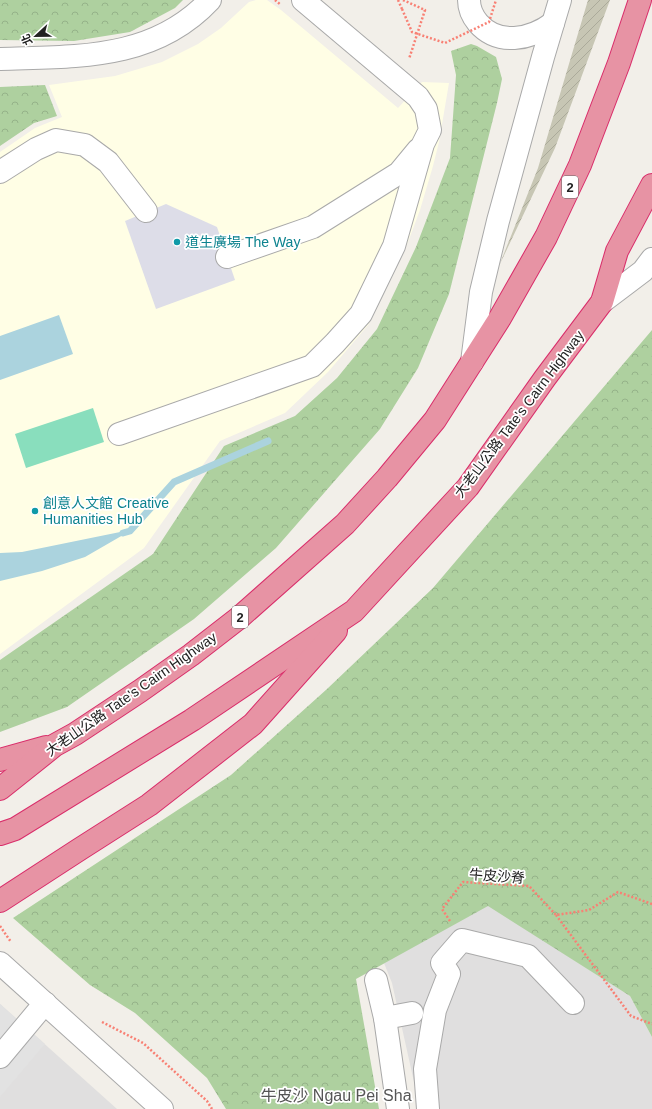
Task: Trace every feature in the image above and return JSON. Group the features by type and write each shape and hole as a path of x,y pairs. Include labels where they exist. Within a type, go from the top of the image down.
{"highway":[{"name":"大老山公路 Tate's Cairn Highway","path":"0,789 55,745 75,734 140,691 234,622 345,524 387,478 435,420 500,318 546,237 580,165 619,63 640,0"},
{"name":"大老山公路 Tate's Cairn Highway","path":"5,834 192,720 354,611 468,487 602,302 617,251 652,185"},
{"path":"0,901 24,884 149,805 253,724 354,611"},
{"path":"0,760 55,745"}],"street":[{"path":"0,60 89,56 120,51 148,42 177,27 200,11 210,0"},
{"path":"119,434 312,366 361,314 394,246 423,144 430,130 426,109 418,98 303,0"},
{"path":"469,0 474,18 484,30 496,37 511,38 528,36 543,30 553,23"},
{"path":"472,362 481,292 500,214 560,0"},
{"path":"0,172 36,149 56,140 85,145 108,162 146,212"},
{"path":"227,257 313,228 399,173 423,144"},
{"path":"602,302 643,271 652,259"},
{"path":"428,1109 425,1069 435,1010 449,974 442,963 462,940 528,956 573,1003"},
{"path":"0,963 162,1109"},
{"path":"376,980 385,1018 398,1109"},
{"path":"0,1057 45,1002"},
{"path":"385,1018 412,1014"}],"path":[{"path":"403,0 425,10 408,62"},
{"path":"398,1 412,32 445,43 489,22 496,0"},
{"name":"牛皮沙脊","path":"462,940 442,909 463,882 529,886 556,915"},
{"path":"652,904 618,892 589,910 556,915 631,1016 652,1024"},
{"path":"0,926 15,948"},
{"path":"99,1020 143,1043 207,1101 212,1109"}],"shaded area":[{"path":"256,0 267,0 281,10 398,108 422,82 449,83 439,142 433,166 420,210 408,242 369,324 328,372 285,413 220,441 144,548 0,654 0,152 35,128 62,117 49,85 115,76 162,62 198,44 221,28 249,2"},
{"path":"588,0 610,0 555,148 499,266 538,168"},
{"name":"道生廣場 The Way","path":"166,204 217,227 235,280 156,309 125,221"},
{"path":"488,905 630,996 652,1037 652,1109 420,1109 392,983 384,963"},
{"path":"0,1004 117,1109 0,1109"},
{"path":"0,1004 45,1044 0,1097"}],"green space":[{"path":"0,0 183,0 175,8 130,32 74,41 0,40"},
{"path":"471,44 496,57 502,79 497,103 449,294 418,368 380,429 276,548 194,619 67,707 0,732 0,660 153,554 224,446 295,416 337,378 377,329 416,247 450,158 456,75 451,51"},
{"path":"45,85 57,116 34,123 0,146 0,87"},
{"path":"652,330 652,1037 630,996 488,906 356,979 379,1109 226,1109 207,1078 135,1013 90,985 13,918 231,775 327,689 433,588"},
{"path":"93,408 104,442 26,468 15,434"}],"water":[{"path":"59,315 73,354 0,380 0,336"},
{"path":"130,530 85,557 42,571 0,581 0,553 22,552"}],"waterway":[{"path":"123,533 130,531 174,482 268,441"}],"place":[{"name":"道生廣場 The Way","path":"177,242"},
{"name":"創意人文館 Creative Humanities Hub","path":"35,511"}],"district":[{"name":"牛皮沙 Ngau Pei Sha","path":"336,1095"}]}
